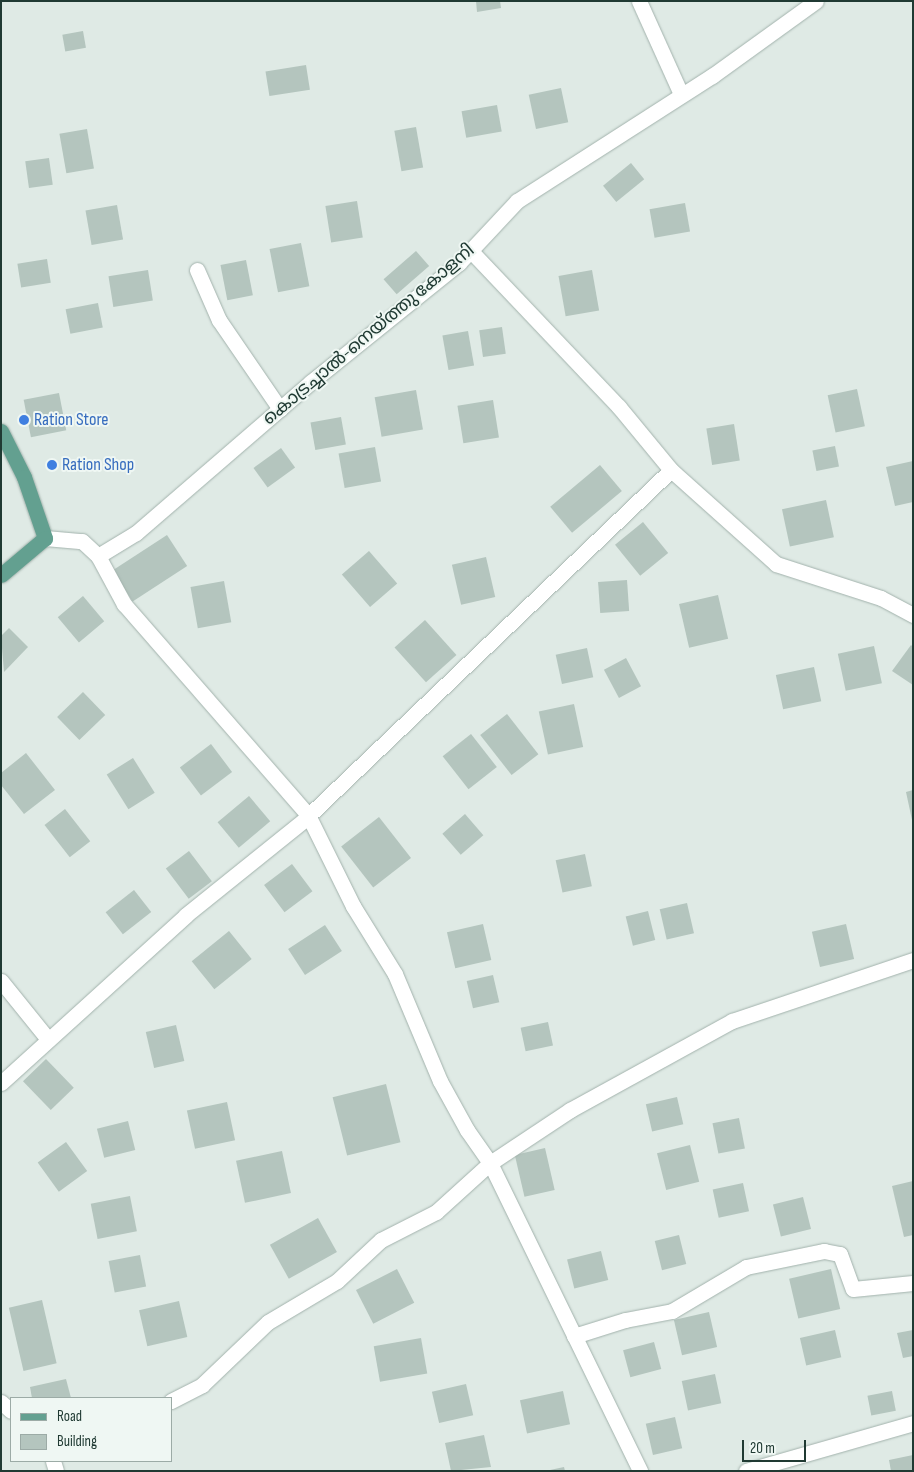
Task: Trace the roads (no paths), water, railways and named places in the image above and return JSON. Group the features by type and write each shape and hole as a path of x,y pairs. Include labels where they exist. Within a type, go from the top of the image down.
{"main road":[{"path":"1,431 24,477 45,538 1,575"}],"street":[{"path":"639,1 681,94"},
{"name":"കൊട്രച്ചാൽ-നെയ്ത്തു കോളനി","path":"98,556 136,533 280,409 470,250 517,201 600,150 816,1"},
{"path":"470,250 619,407 671,470 776,564 881,598 913,616"},
{"path":"197,270 219,320 280,409"},
{"path":"1,1083 47,1038 186,915 308,815 671,470"},
{"path":"45,538 82,541 98,556 124,604 308,815 353,906 395,974 440,1081 467,1130 490,1162 640,1471"},
{"path":"172,1400 202,1385 268,1322 337,1281 381,1240 436,1212 490,1162 570,1110 732,1021 913,960"},
{"path":"1,981 47,1038"},
{"path":"574,1336 625,1320 672,1310 746,1267 824,1251 840,1254 853,1288 913,1283"},
{"path":"746,1471 913,1423"}],"place":[{"name":"Ration Store","path":"24,420"},
{"name":"Ration Shop","path":"52,465"}]}
